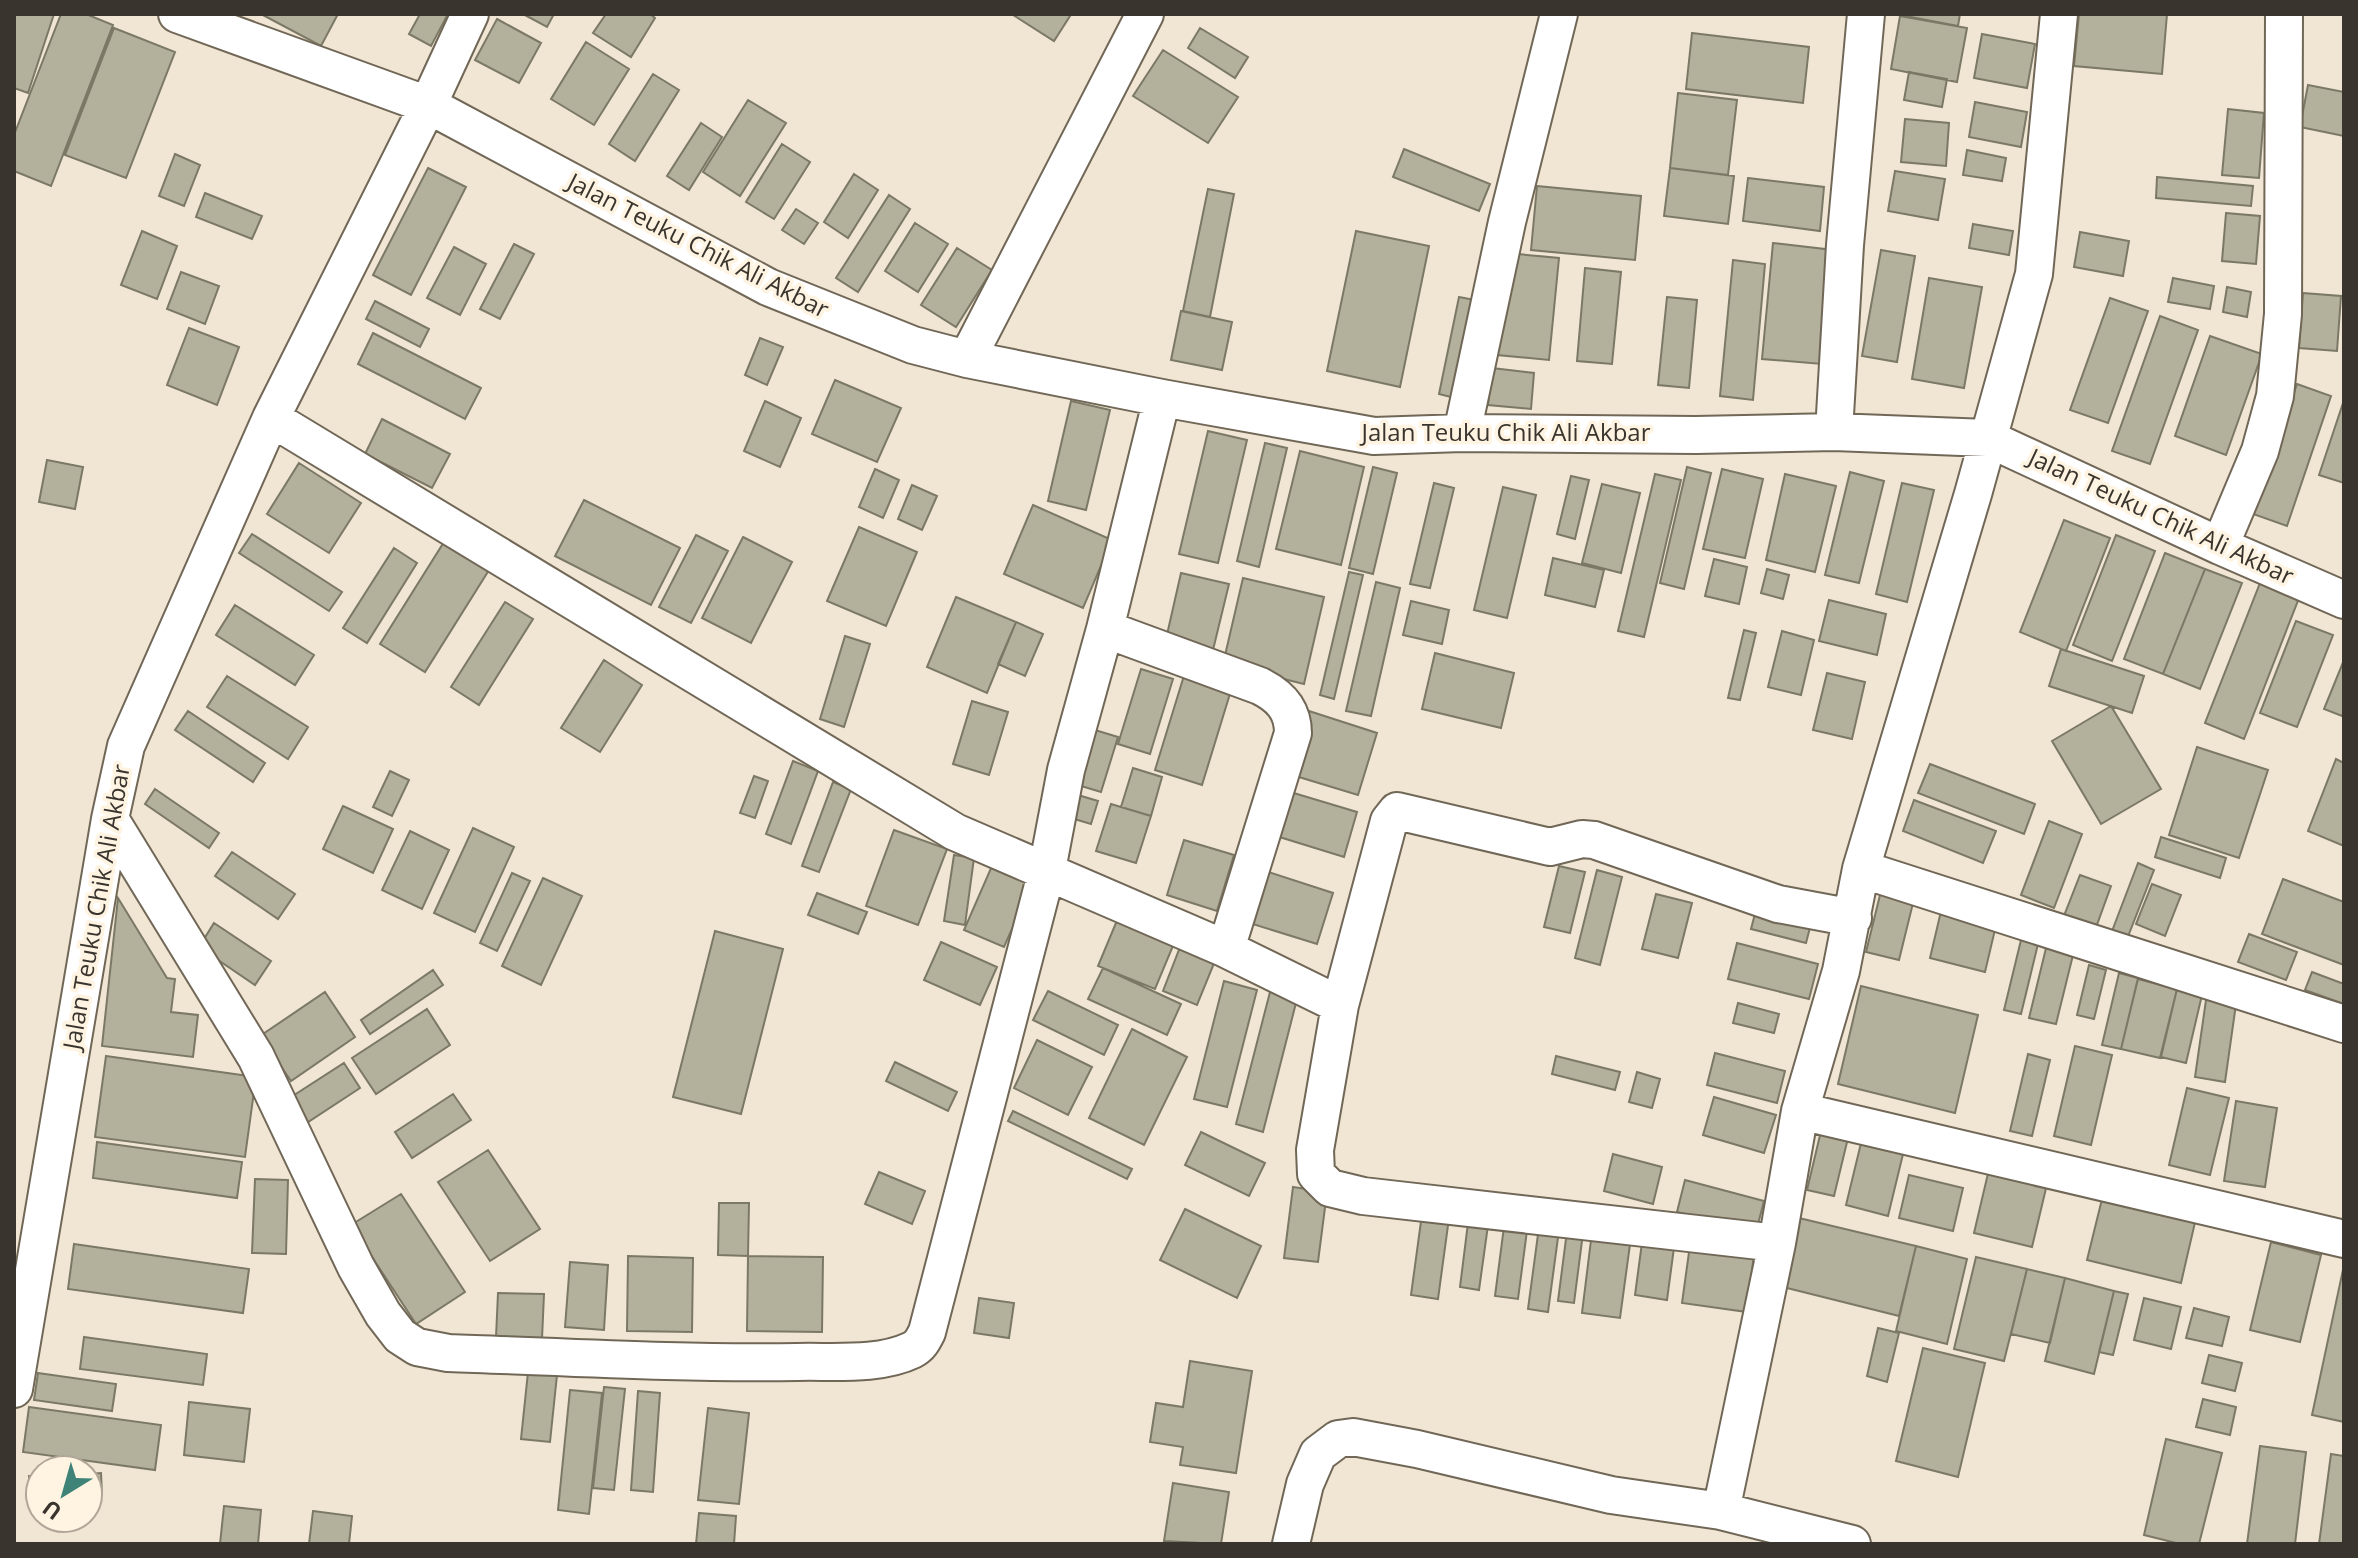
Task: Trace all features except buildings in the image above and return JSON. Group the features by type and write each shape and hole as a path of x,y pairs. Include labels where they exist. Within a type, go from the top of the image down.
{"street":[{"path":"177,14 428,105 470,14"},
{"path":"967,359 1145,14"},
{"path":"1462,433 1507,222 1559,14"},
{"path":"1834,432 1845,245 1866,14"},
{"path":"1721,1511 1777,1243 1800,1111 1841,971 1861,869 1973,494 2034,274 2059,14"},
{"path":"2220,546 2260,451 2275,396 2283,314 2284,14"},
{"name":"Jalan Teuku Chik Ali Akbar","path":"14,1389 110,819 126,746 271,418 428,105 768,287 913,345 967,359 1374,436 1834,432 1987,438 2344,600"},
{"path":"110,819 256,1057 356,1267 383,1314 408,1342 430,1351 448,1353 748,1363 887,1357 912,1350 921,1343 927,1332 1047,870 1066,770 1105,629 1162,398"},
{"path":"271,418 955,832 1226,949 1340,1005"},
{"path":"1105,629 1260,686 1281,699 1290,714 1293,733 1226,949"},
{"path":"1777,1243 1363,1196 1330,1188 1316,1174 1315,1150 1340,1005 1389,821 1397,811 1550,847 1582,839 1594,840 1778,904 1853,918"},
{"path":"1861,869 2344,1024"},
{"path":"1800,1111 2344,1239"},
{"path":"1291,1544 1311,1466 1327,1446 1338,1439 1353,1437 1611,1495 1721,1511 1852,1544"}]}
